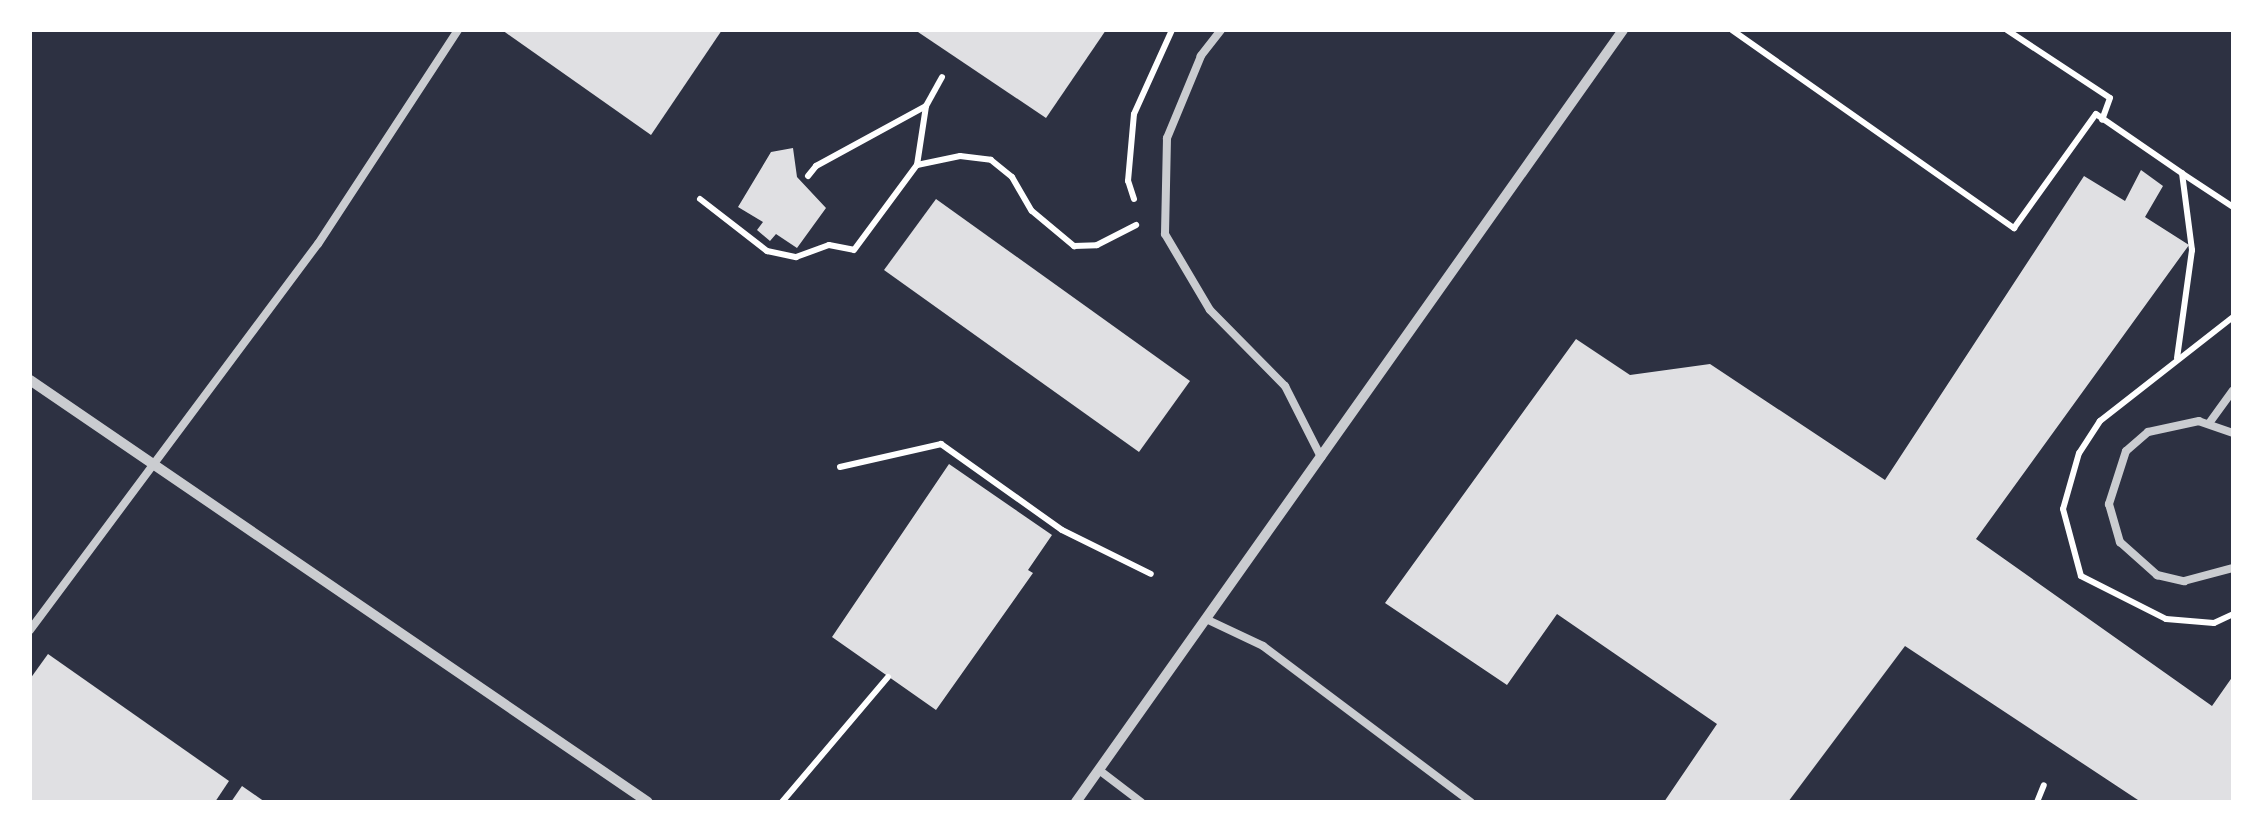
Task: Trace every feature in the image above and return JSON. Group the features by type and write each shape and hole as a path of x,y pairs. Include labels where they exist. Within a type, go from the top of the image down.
{"street":[{"path":"1076,802 1623,30"},
{"path":"30,380 648,802"}],"lane":[{"path":"30,630 318,244 458,30"},
{"path":"1220,30 1201,56 1167,138 1165,234 1210,310 1285,386 1321,457"},
{"path":"2210,422 2233,390"},
{"path":"2233,433 2210,422 2171,423 2148,432 2126,451 2109,504 2120,542 2157,575 2184,581 2233,568"},
{"path":"1206,619 1264,646 1471,802"},
{"path":"1098,770 1141,802"}],"path":[{"path":"1732,30 2014,228 2096,114 2233,208"},
{"path":"2007,30 2110,98 2102,120"},
{"path":"700,199 768,251 796,257 830,245 854,250 917,165 926,106 942,77"},
{"path":"808,176 926,106"},
{"path":"917,165 960,156 991,160 1012,177 1032,211 1074,246 1097,245 1141,222"},
{"path":"2178,358 2192,250 2182,173"},
{"path":"840,467 941,444 1062,530 1151,574"},
{"path":"782,802 888,676"},
{"path":"2037,802 2044,785"}],"building":[{"path":"502,30 722,30 651,135"},
{"path":"915,30 1106,30 1046,118"},
{"path":"793,148 797,177 826,208 797,248 776,234 770,241 757,230 763,222 738,207 771,152"},
{"path":"2141,170 2163,186 2145,217 2189,245 1976,539 2212,706 2233,676 2233,802 2141,802 1905,646 1788,802 1664,802 1717,724 1557,614 1507,685 1385,603 1576,339 1630,375 1710,364 1885,480 2084,176 2125,201"},
{"path":"936,199 1190,381 1139,452 884,270"},
{"path":"949,464 1052,535 1028,570 1033,573 936,710 832,637"},
{"path":"48,654 229,781 215,802 30,802 30,679"},
{"path":"242,786 265,802 231,802"}]}
